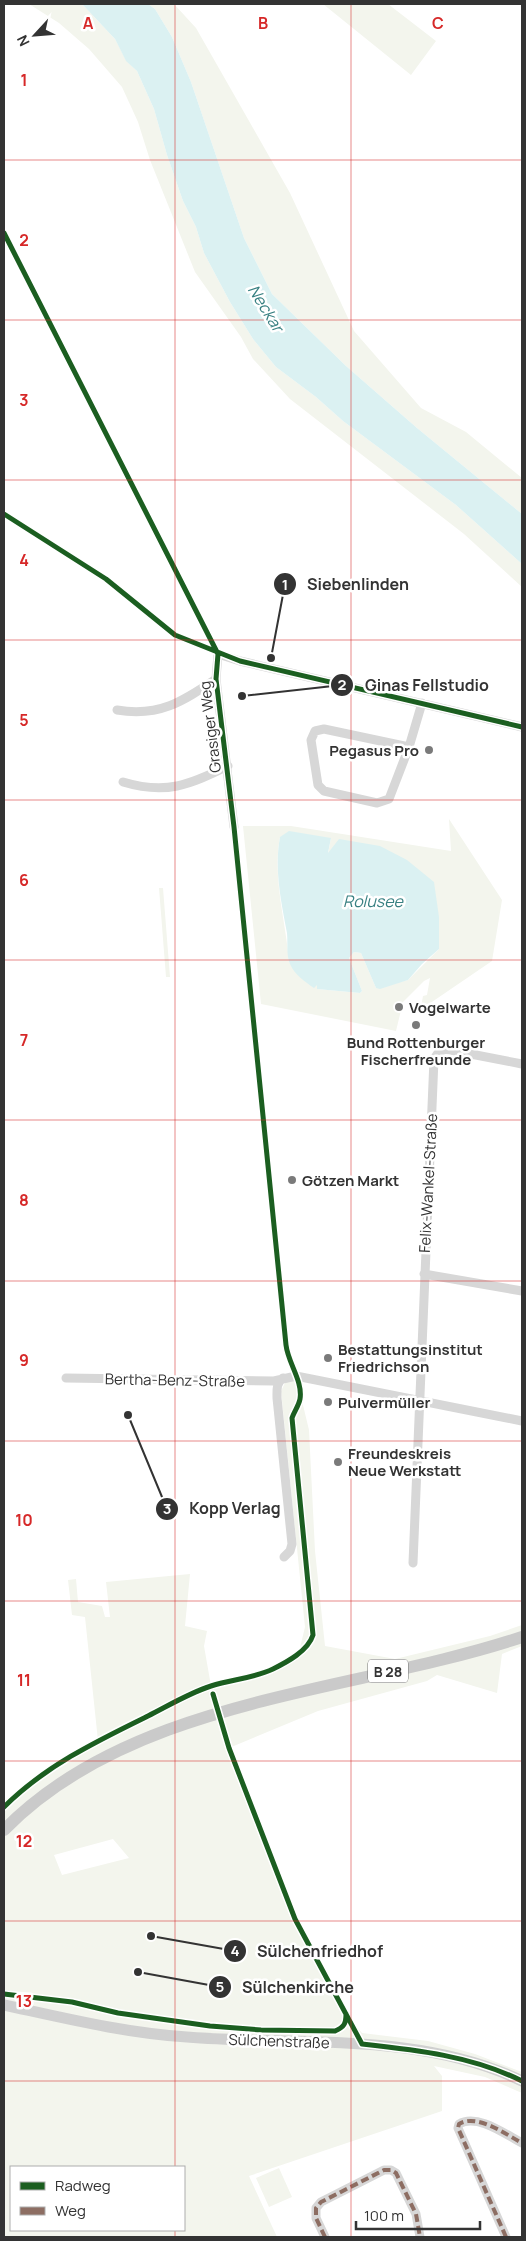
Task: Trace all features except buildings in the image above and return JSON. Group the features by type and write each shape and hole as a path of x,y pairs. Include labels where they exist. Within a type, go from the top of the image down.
{"main road":[{"name":"B 28","path":"4,1830 29,1806 70,1777 160,1733 253,1704 522,1637"},
{"name":"Sülchenstraße","path":"4,2006 118,2028 185,2037 362,2044 427,2051 502,2071 522,2080"}],"street":[{"name":"Grasiger Weg","path":"234,827 216,679 218,654 240,662 422,703"},
{"path":"117,710 136,713 166,708 191,696 216,679"},
{"path":"409,747 324,729 315,731 311,740 318,785 324,791 377,803 389,799 409,747 422,703 522,727"},
{"path":"123,782 148,787 187,785 228,766"},
{"name":"Felix-Wankel-Straße","path":"413,1563 434,1059 438,1053 445,1049 522,1064"},
{"path":"424,1274 522,1291"},
{"name":"Bertha-Benz-Straße","path":"66,1378 274,1381 296,1376 419,1402"},
{"path":"283,1378 279,1381 276,1388 292,1544 290,1551 284,1557"},
{"path":"419,1402 522,1420"},
{"path":"506,2237 458,2128 458,2124 465,2120 476,2120 522,2143"},
{"path":"325,2237 316,2218 316,2208 321,2202 384,2170 391,2170 396,2173 416,2214 420,2237"}],"shaded area":[{"path":"29,4 82,4 115,39 126,60 137,71 154,109 167,155 183,201 196,227 204,253 230,302 253,339 276,367 316,397 343,421 456,505 522,564 522,587 464,534 290,399 253,359 241,337 195,272 150,160 138,122 122,87 89,49 59,23"},
{"path":"148,4 174,4 196,28 290,193 354,331 421,408 466,432 522,478 522,514 417,428 346,366 272,294 244,238 191,82 172,37 155,9"},
{"path":"323,4 388,4 436,41 411,75"},
{"path":"449,819 502,900 492,961 426,1006 421,1007 423,996 427,995 430,978 424,981 403,1002 396,1031 261,1004 243,826 291,826 451,851","holes":["280,837 331,838 328,854 332,850 439,949 408,980 376,988 361,953 354,952 349,958 362,991 360,993 317,989 317,984 289,962 280,899 278,868"]},
{"path":"159,888 163,888 170,977 166,977"},
{"path":"296,1376 309,1430 315,1551 325,1646 395,1659 490,1636 522,1625 522,1646 502,1654 497,1693 437,1675 427,1681 318,1711 229,1748 295,1919 346,2014 362,2033 428,2041 475,2054 522,2072 522,2093 485,2077 434,2066 442,2076 442,2111 249,2176 277,2237 4,2237 4,1807 48,1771 98,1741 85,1617 72,1615 68,1580 76,1579 78,1602 102,1606 105,1617 110,1617 106,1582 190,1574 185,1626 207,1631 204,1646 211,1686 257,1674 278,1665 299,1652 305,1627 281,1391 285,1383","holes":["113,1839 129,1858 62,1875 54,1855","67,1999 122,2012 248,2026 251,2024 253,2029 210,2026 118,2013 72,2002"]},
{"path":"279,2168 292,2197 269,2207 256,2178"}],"water":[{"name":"Neckar","path":"82,4 148,4 155,9 172,37 191,82 244,238 272,294 346,366 417,428 522,514 522,564 456,505 343,421 316,397 276,367 253,339 230,302 204,253 196,227 183,201 167,155 154,109 137,71 126,61 115,39"},
{"name":"Rolusee","path":"289,831 331,838 328,853 339,839 380,846 407,860 434,882 439,917 439,949 408,980 380,989 376,988 361,953 354,952 349,958 362,991 360,993 317,989 317,985 314,988 303,980 290,964 279,885 278,849 280,837"}],"marked path":[{"path":"506,2237 458,2128 459,2124 466,2121 482,2123 522,2143"},
{"path":"325,2237 316,2218 316,2208 321,2202 384,2170 391,2170 396,2173 416,2214 420,2237"}],"cycle path":[{"path":"4,233 218,654"},
{"path":"4,514 106,579 175,635 240,661 522,727"},
{"path":"4,1807 20,1792 72,1755 195,1692 273,1669 302,1651 313,1635 292,1418 299,1401 300,1392 286,1345 234,827 216,679 218,654"},
{"path":"213,1694 229,1748 295,1919 362,2044 444,2055 503,2072 522,2081"},
{"path":"4,1994 72,2002 118,2013 210,2026 261,2030 335,2031 344,2025 346,2014"}],"place":[{"name":"Siebenlinden","path":"271,658"},
{"name":"Ginas Fellstudio","path":"242,696"},
{"name":"Pegasus Pro","path":"429,750"},
{"name":"Vogelwarte","path":"399,1007"},
{"name":"Bund Rottenburger Fischerfreunde","path":"416,1025"},
{"name":"Götzen Markt","path":"292,1180"},
{"name":"Bestattungsinstitut Friedrichson","path":"328,1358"},
{"name":"Pulvermüller","path":"328,1402"},
{"name":"Kopp Verlag","path":"128,1415"},
{"name":"Freundeskreis Neue Werkstatt","path":"338,1462"},
{"name":"Sülchenfriedhof","path":"151,1936"},
{"name":"Sülchenkirche","path":"138,1972"}]}
